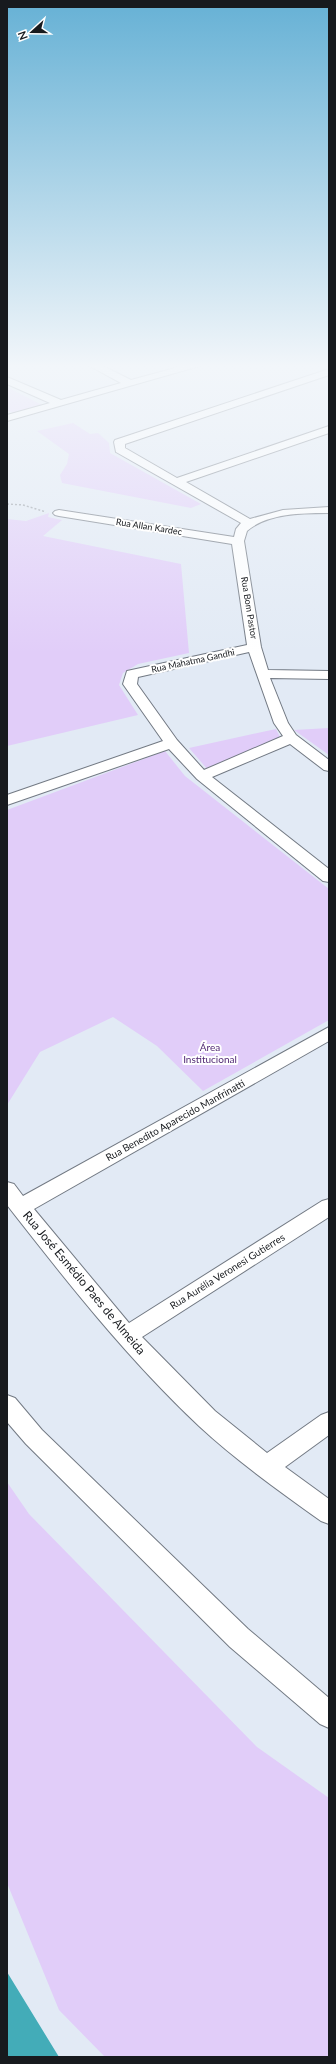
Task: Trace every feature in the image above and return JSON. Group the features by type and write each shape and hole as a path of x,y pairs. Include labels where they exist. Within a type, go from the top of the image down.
{"street":[{"path":"140,461 249,523"},
{"path":"176,482 236,461"},
{"path":"238,541 242,529 249,523 291,512 329,510"},
{"name":"Rua Allan Kardec","path":"59,513 238,541"},
{"name":"Rua Bom Pastor","path":"238,541 254,647 262,674 281,723 291,738"},
{"name":"Rua Mahatma Gandhi","path":"172,743 130,684 132,674 254,647"},
{"path":"262,674 329,675"},
{"path":"202,776 291,738 329,767"},
{"path":"7,800 172,743 202,776 329,877"},
{"name":"Rua Benedito Aparecido Manfrinatti","path":"21,1207 329,1034"},
{"name":"Rua José Esmédio Paes de Almeida","path":"7,1190 126,1336 207,1418 266,1467 329,1513"},
{"name":"Rua Aurélia Veronesi Gutierres","path":"126,1336 329,1207"},
{"path":"7,1405 34,1437 239,1638 329,1715"},
{"path":"266,1467 329,1422"}],"path":[{"path":"7,504 59,513"}],"green space":[{"path":"68,461 125,461 201,504 191,508 62,483 60,475"},
{"path":"49,513 48,517 62,520 43,536 181,564 189,653 138,664 123,673 119,685 138,715 7,746 7,519 26,521"},
{"path":"329,728 329,755 294,730"},
{"path":"276,729 281,739 208,770 189,748"},
{"name":"Área Institucional","path":"165,751 185,776 329,889 329,1020 203,1091 157,1046 113,1017 40,1052 7,1105 7,810"},
{"path":"7,1482 29,1514 257,1747 329,1798 329,2057 105,2057 59,2010 7,1883"}],"water":[{"path":"7,1972 59,2057 7,2057"}]}
